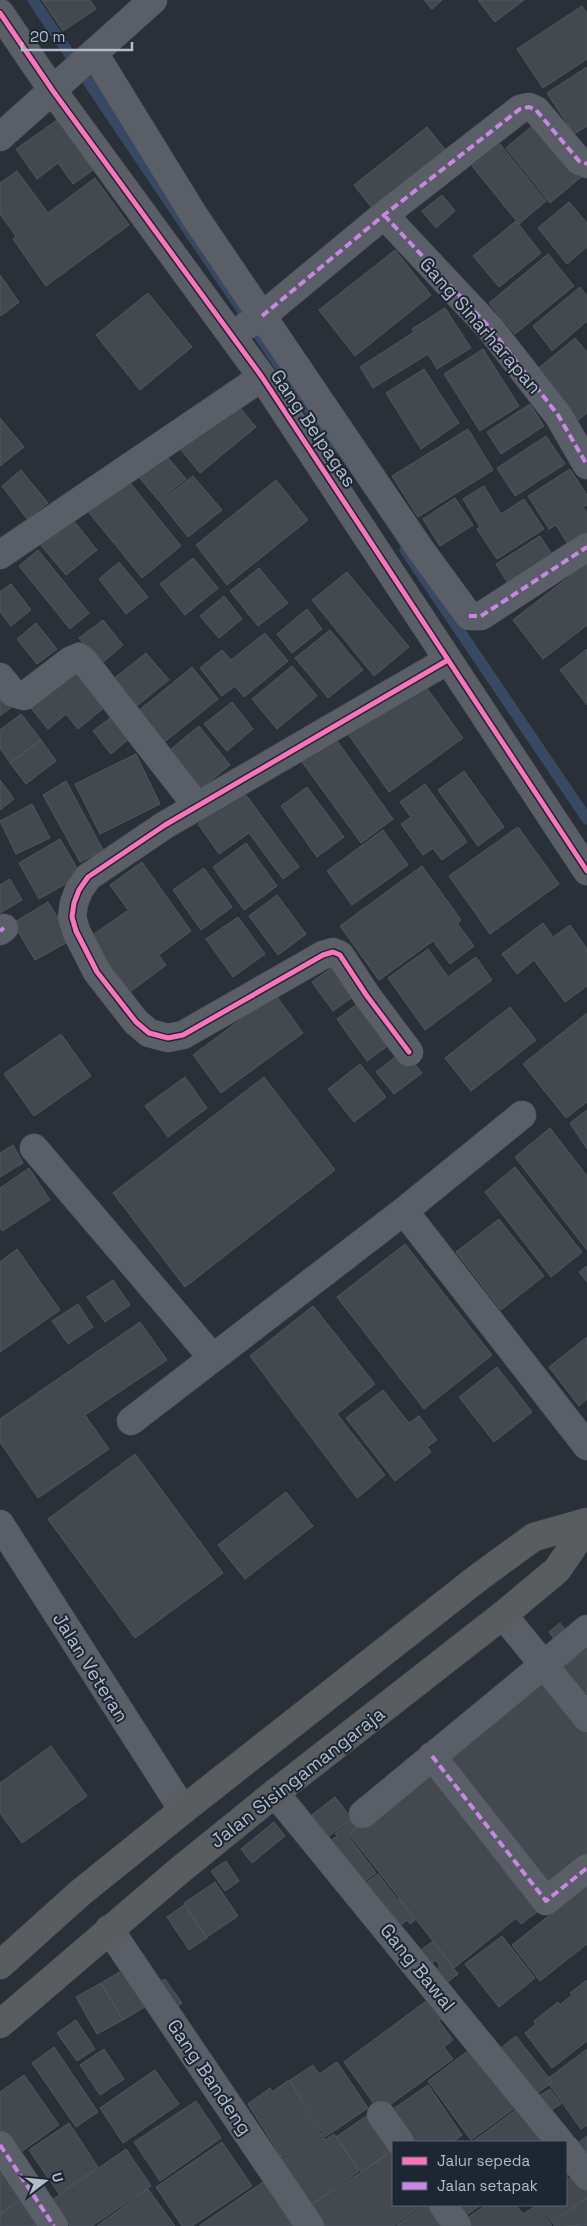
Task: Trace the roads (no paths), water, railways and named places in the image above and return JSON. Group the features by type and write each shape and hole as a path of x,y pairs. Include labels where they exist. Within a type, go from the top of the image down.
{"highway":[{"path":"0,1965 80,1893 182,1810 479,1577 534,1537 587,1522"},
{"name":"Jalan Sisingamangaraja","path":"0,2024 110,1929 275,1793 503,1615 557,1570 587,1526"}],"street":[{"path":"0,137 153,0"},
{"name":"Gang Belpagas","path":"0,13 55,88 247,325 262,377 348,476 380,523 448,660 587,870"},
{"path":"90,57 195,218 247,325 348,476 380,523 469,616 481,616 587,547"},
{"path":"247,325 520,109 529,107 536,110 579,161 587,164"},
{"name":"Gang Sinarharapan","path":"384,215 490,328 558,415 587,465"},
{"path":"0,555 262,377"},
{"path":"0,677 13,693 24,696 70,661 79,657 84,660 197,806"},
{"path":"410,1052 367,996 340,955 333,952 323,955 183,1035 168,1038 149,1033 136,1022 97,972 76,931 72,917 74,903 79,890 88,877 165,825 448,660"},
{"path":"130,1421 404,1211 522,1115"},
{"path":"34,1148 212,1357"},
{"path":"404,1211 587,1446"},
{"name":"Jalan Veteran","path":"0,1524 182,1810"},
{"path":"503,1615 587,1718"},
{"path":"362,1814 587,1629"},
{"path":"432,1756 546,1901 587,1868"},
{"name":"Gang Bawal","path":"275,1793 559,2141"},
{"name":"Gang Bandeng","path":"110,1929 310,2226"},
{"path":"381,2115 399,2141"},
{"path":"0,2145 54,2226"},
{"path":"567,2150 587,2176"},
{"path":"444,2206 456,2226"}],"waterway":[{"path":"33,0 335,448"},
{"path":"405,550 587,819"}]}
